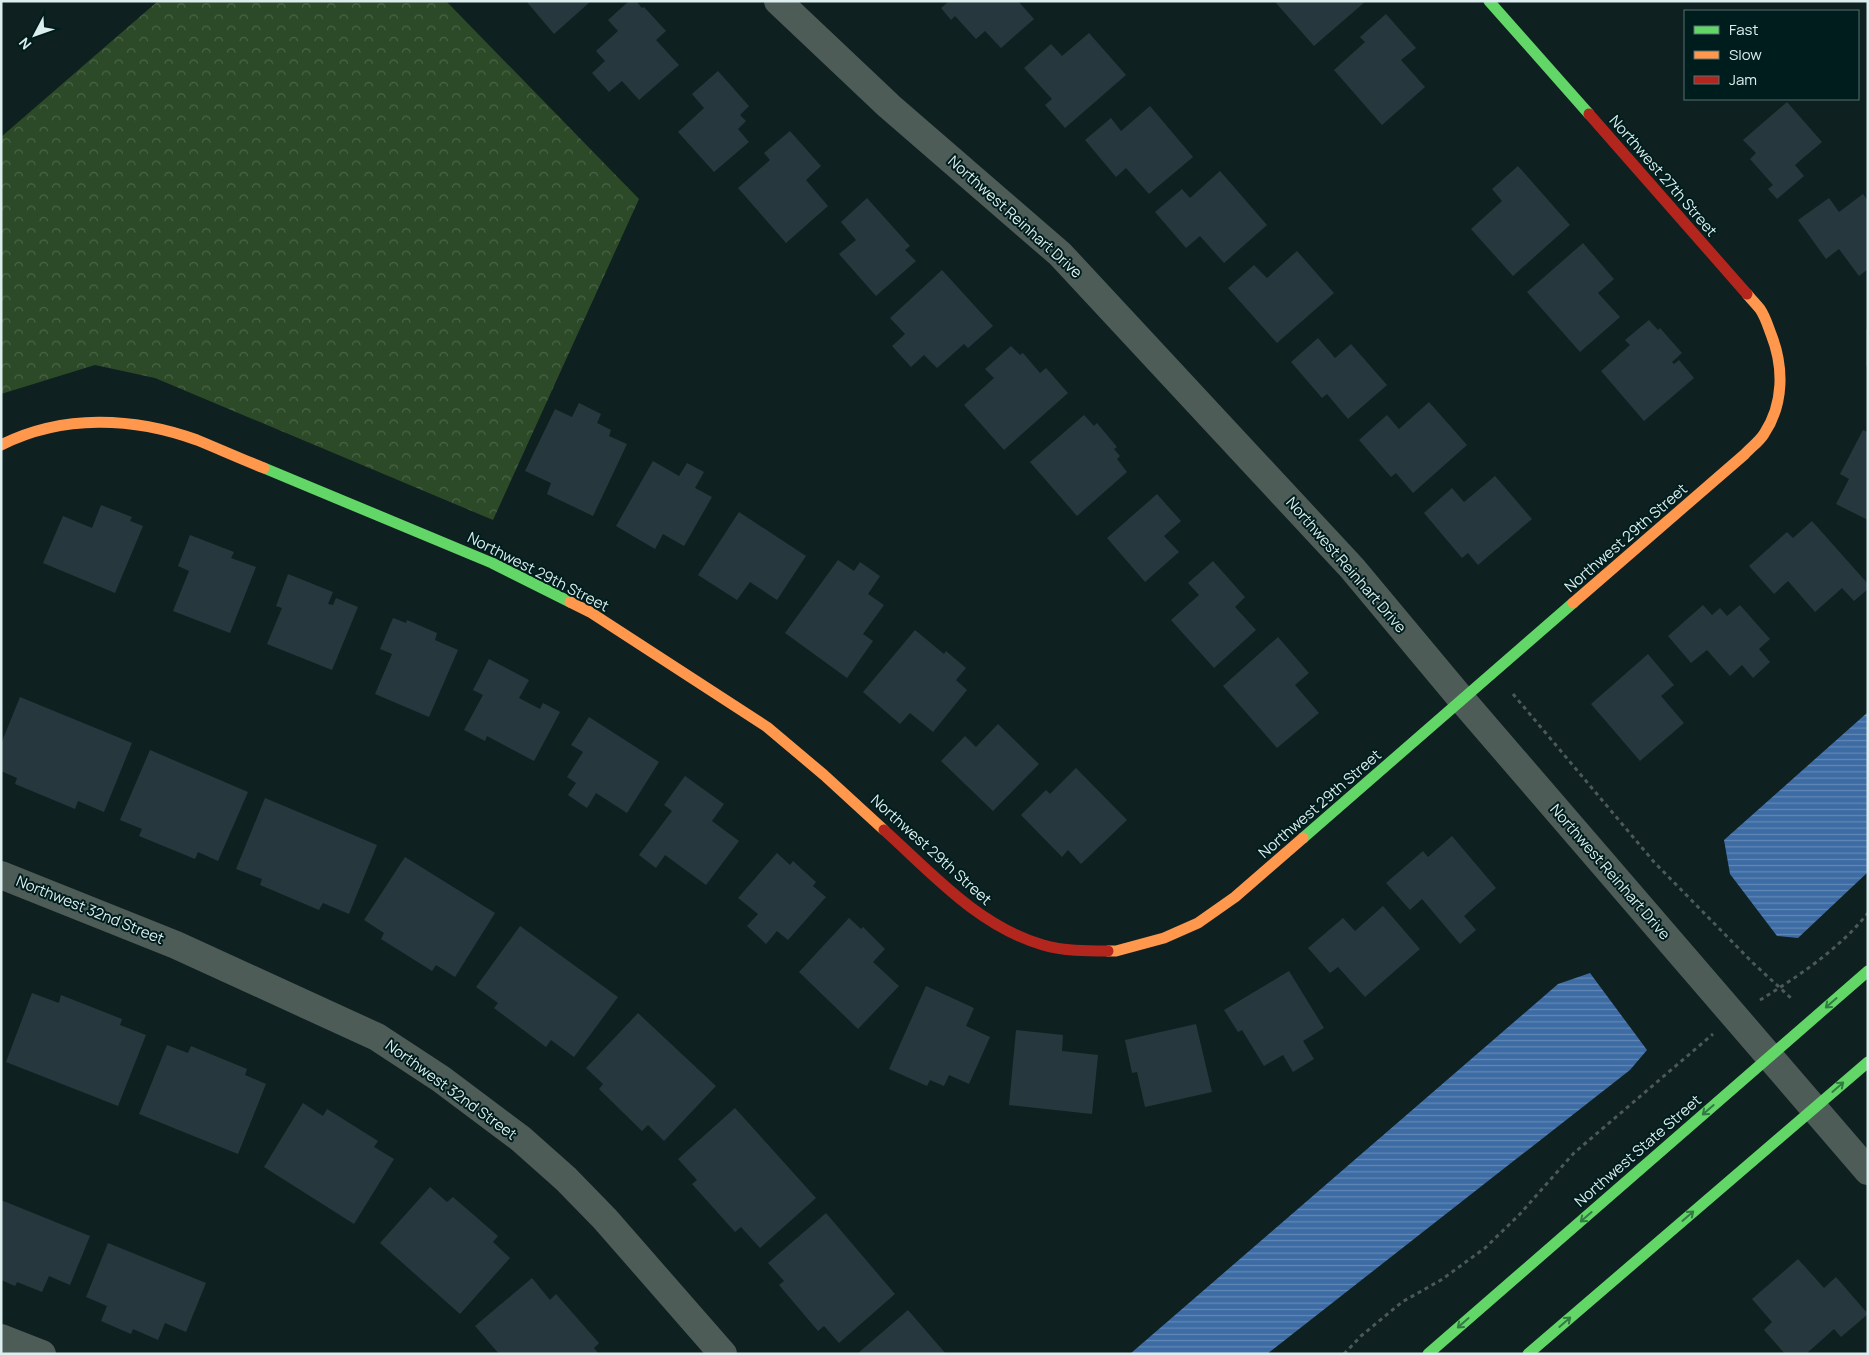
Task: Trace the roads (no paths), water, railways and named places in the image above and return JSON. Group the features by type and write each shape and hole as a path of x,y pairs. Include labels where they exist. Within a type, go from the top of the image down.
{"street":[{"name":"Northwest Reinhart Drive","path":"778,1 889,106 1060,254 1352,568 1462,701 1868,1172"},
{"name":"Northwest 27th Street","path":"1489,1 1761,310 1773,334 1780,364 1781,388"},
{"name":"Northwest 29th Street","path":"1,445 13,438 62,424 106,421 150,427 196,440 492,563 590,612 767,727 831,781 967,905 992,923 1014,934 1044,945 1079,951 1116,951 1164,938 1198,923 1235,897 1745,454 1763,435 1774,412 1781,388"},
{"name":"Northwest 32nd Street","path":"1,875 176,945 377,1037 441,1079 521,1140 566,1179 605,1219 723,1354"},
{"name":"Northwest State Street","path":"1428,1354 1868,971"},
{"path":"1528,1354 1868,1062"},
{"path":"1,1338 42,1354"}],"water":[{"path":"1868,712 1868,872 1798,938 1777,936 1730,874 1724,840"},
{"path":"1590,973 1647,1050 1630,1070 1267,1354 1130,1354 1558,984"}]}
